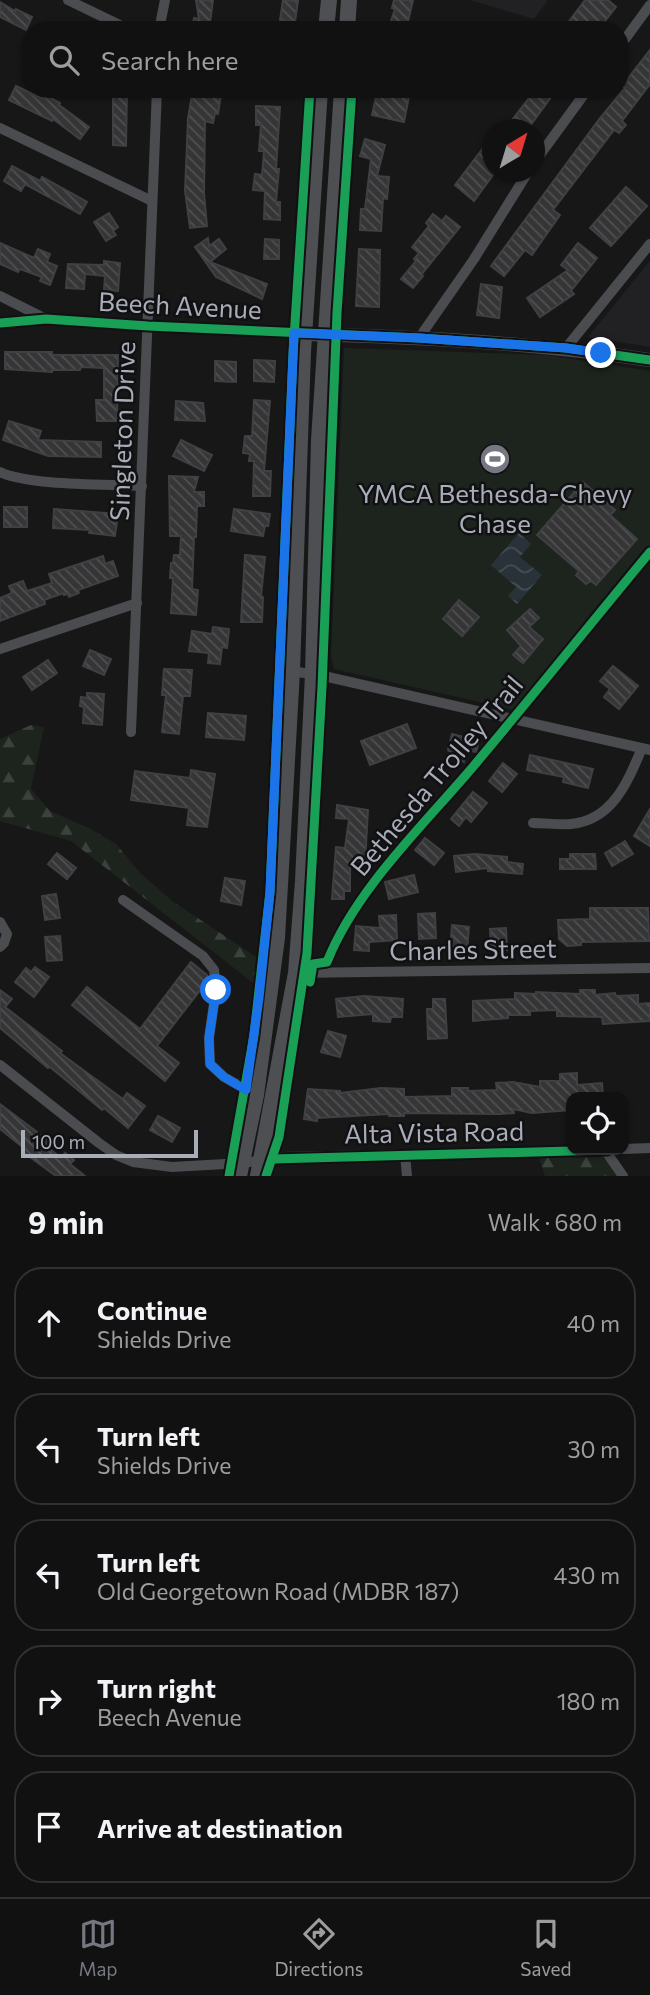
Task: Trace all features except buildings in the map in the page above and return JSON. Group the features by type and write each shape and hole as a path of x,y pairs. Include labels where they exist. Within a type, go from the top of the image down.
{"main road":[{"path":"327,21 329,0"},
{"path":"348,21 349,0"},
{"path":"241,1170 256,1095 277,939 292,671 304,334 319,98"},
{"path":"260,1168 296,973 303,881 313,674 319,440 341,98"}],"street":[{"path":"68,0 112,21"},
{"path":"161,21 165,0"},
{"path":"629,34 650,5"},
{"name":"Singleton Drive","path":"131,732 157,98"},
{"path":"545,148 581,98"},
{"path":"0,128 152,201"},
{"path":"419,338 474,259 522,182"},
{"path":"566,348 650,244"},
{"path":"0,296 46,319"},
{"name":"Beech Avenue","path":"0,323 46,319 419,338 566,348 650,360"},
{"path":"0,472 5,478 142,486"},
{"path":"0,649 137,603"},
{"path":"292,671 646,749 626,787 617,799 600,813 574,824 533,823"},
{"path":"123,900 203,956 214,970 216,990 209,1038 210,1064 224,1077 256,1095"},
{"path":"0,922 7,934 0,947"},
{"name":"Charles Street","path":"296,973 650,968"},
{"name":"Alta Vista Road","path":"0,1065 116,1155 152,1166 241,1170 260,1168 283,1157 566,1151"},
{"path":"629,1149 650,1147"},
{"path":"405,1154 407,1176"},
{"path":"609,1155 623,1176"}],"shaded area":[{"path":"470,0 548,0 534,19"},
{"path":"650,261 650,347 588,337"}],"green space":[{"name":"YMCA Bethesda-Chevy Chase","path":"344,348 546,355 650,371 650,547 514,710 334,669 331,656"},
{"path":"31,725 44,727 31,789 50,811 91,829 116,844 140,873 172,901 273,968 269,995 71,841 0,821 0,739"},
{"path":"537,1151 566,1151 566,1155 605,1155 620,1176 545,1176"}],"water":[{"path":"519,533 531,544 520,557 542,575 517,604 508,596 516,587 491,565"}],"cycle path":[{"path":"229,1176 254,1035 270,892 293,354 309,98"},
{"path":"266,1176 279,1137 307,953 322,687 337,313 351,98"},
{"path":"0,323 46,319 419,338 566,348 650,360"},
{"name":"Bethesda Trolley Trail","path":"310,982 313,964 327,962 340,935 374,882 650,552"},
{"path":"272,1159 566,1151"}],"place":[{"name":"YMCA Bethesda-Chevy Chase","path":"495,459"}],"route":[{"path":"216,990 209,1038 210,1064 224,1077 246,1090 266,943 270,892 294,333 419,338 566,348 601,353"}]}
